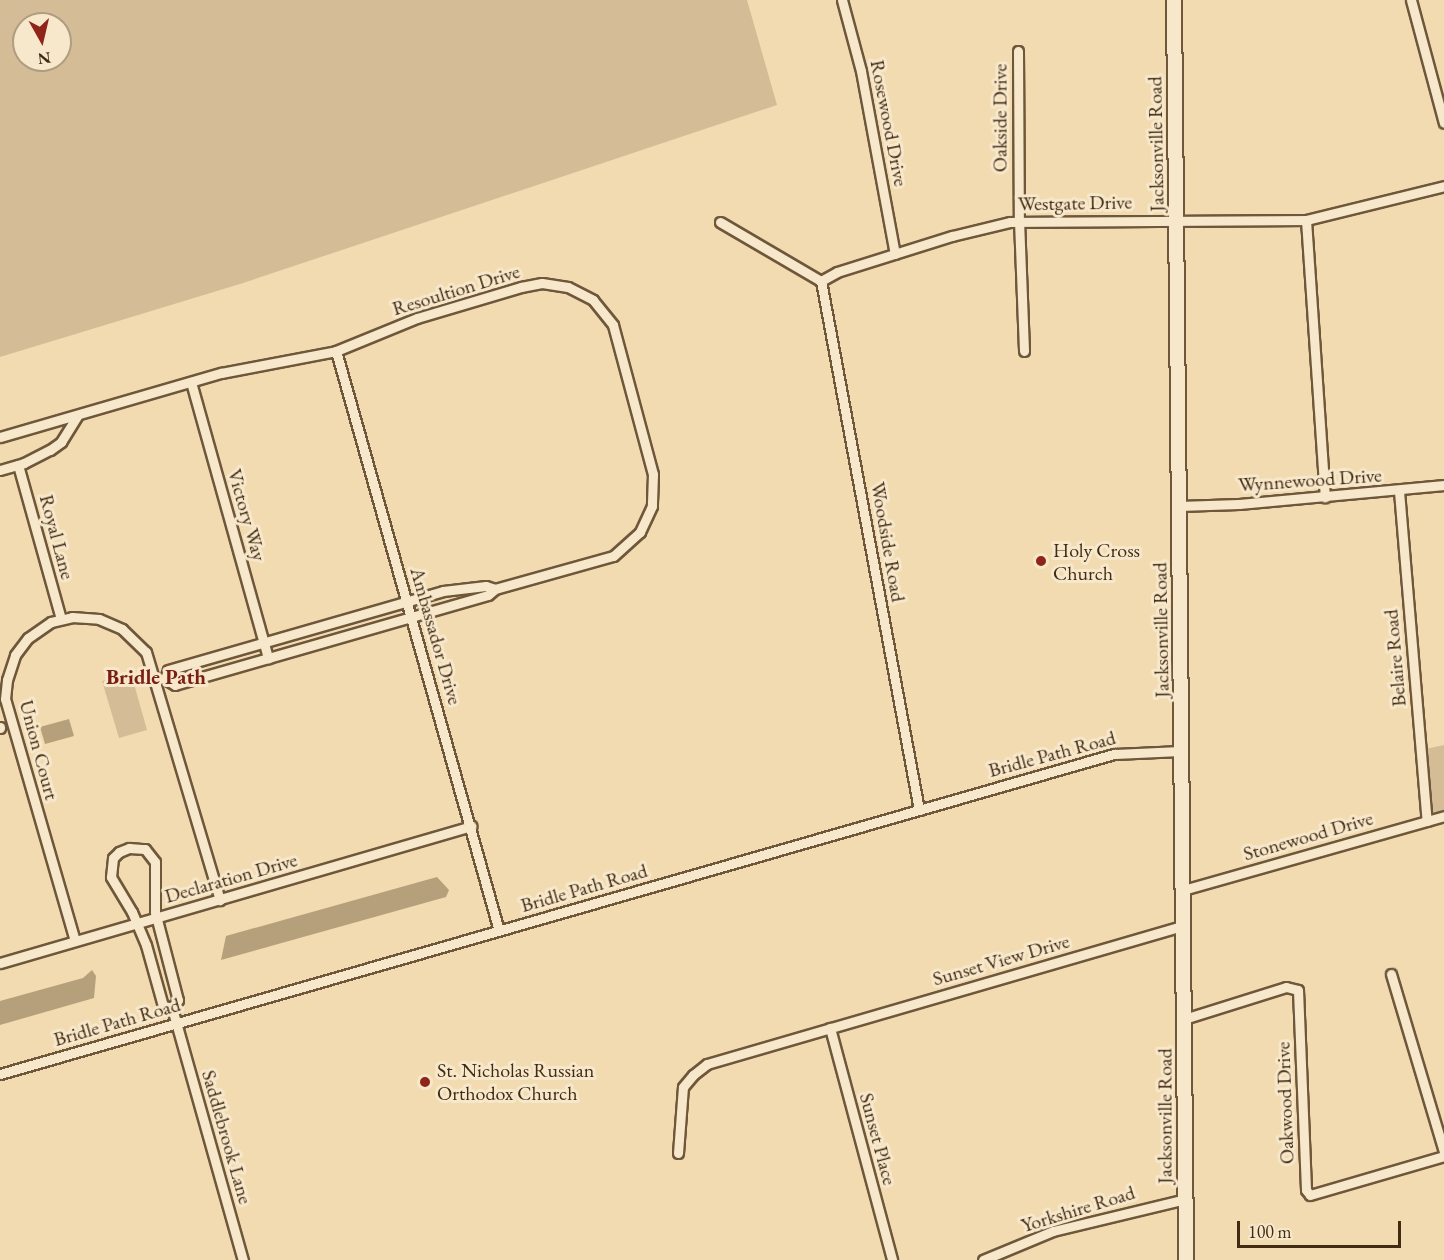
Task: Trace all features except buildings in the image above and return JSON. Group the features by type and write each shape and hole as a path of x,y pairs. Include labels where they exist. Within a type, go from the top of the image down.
{"street":[{"name":"Rosewood Drive","path":"842,0 861,71 895,254"},
{"name":"Jacksonville Road","path":"1174,0 1186,1260"},
{"path":"1411,0 1444,123"},
{"name":"Oakside Drive","path":"1018,51 1019,220 1024,351"},
{"name":"Westgate Drive","path":"821,280 837,272 985,226 1019,220 1306,220 1444,186"},
{"path":"1306,220 1325,497"},
{"path":"720,222 821,280"},
{"name":"Woodside Road","path":"821,280 919,810"},
{"name":"Resoultion Drive","path":"0,437 190,382 336,351 431,314 532,284 551,283 578,291 593,300 610,319 653,474 653,500 648,519 635,538 612,556 495,589 488,595 175,685 161,680 168,670 407,602 461,588 486,586 495,589"},
{"name":"Ambassador Drive","path":"336,351 499,931"},
{"name":"Victory Way","path":"190,382 268,658"},
{"path":"0,470 39,457 61,442 77,416"},
{"name":"Royal Lane","path":"18,465 61,620"},
{"name":"Wynnewood Drive","path":"1179,506 1325,497 1444,485"},
{"name":"Belaire Road","path":"1400,491 1427,821"},
{"name":"Union Court","path":"75,941 5,694 15,655 36,631 61,620 90,617 115,624 146,652 161,680 219,900"},
{"path":"0,727 12,724"},
{"name":"Bridle Path Road","path":"0,1074 1114,754 1181,751"},
{"name":"Stonewood Drive","path":"1182,890 1444,816"},
{"name":"Declaration Drive","path":"0,963 471,826"},
{"path":"129,848 145,849 155,862 156,918 178,1000 172,1008 163,1006 137,923 112,881 110,872 115,854 129,848"},
{"name":"Sunset View Drive","path":"678,1153 683,1087 707,1064 1183,926"},
{"path":"1390,974 1444,1154"},
{"name":"Oakwood Drive","path":"1184,1019 1286,987 1298,990 1306,1190 1310,1195 1444,1154"},
{"name":"Saddlebrook Lane","path":"172,1008 243,1260"},
{"name":"Sunset Place","path":"830,1028 892,1260"},
{"name":"Yorkshire Road","path":"983,1260 1053,1231 1185,1199"}],"shaded area":[{"path":"0,0 747,0 777,105 240,284 0,357"},
{"path":"131,673 147,730 119,738 102,681"},
{"path":"69,719 74,736 45,744 40,727"},
{"path":"1444,745 1444,816 1427,821 1421,750"},
{"path":"437,877 449,890 446,897 221,960 226,936"},
{"path":"92,970 96,976 94,998 0,1025 0,1001 83,978"}],"place":[{"name":"Holy Cross Church","path":"1041,561"},
{"name":"St. Nicholas Russian Orthodox Church","path":"425,1082"}],"district":[{"name":"Bridle Path","path":"156,677"}]}
